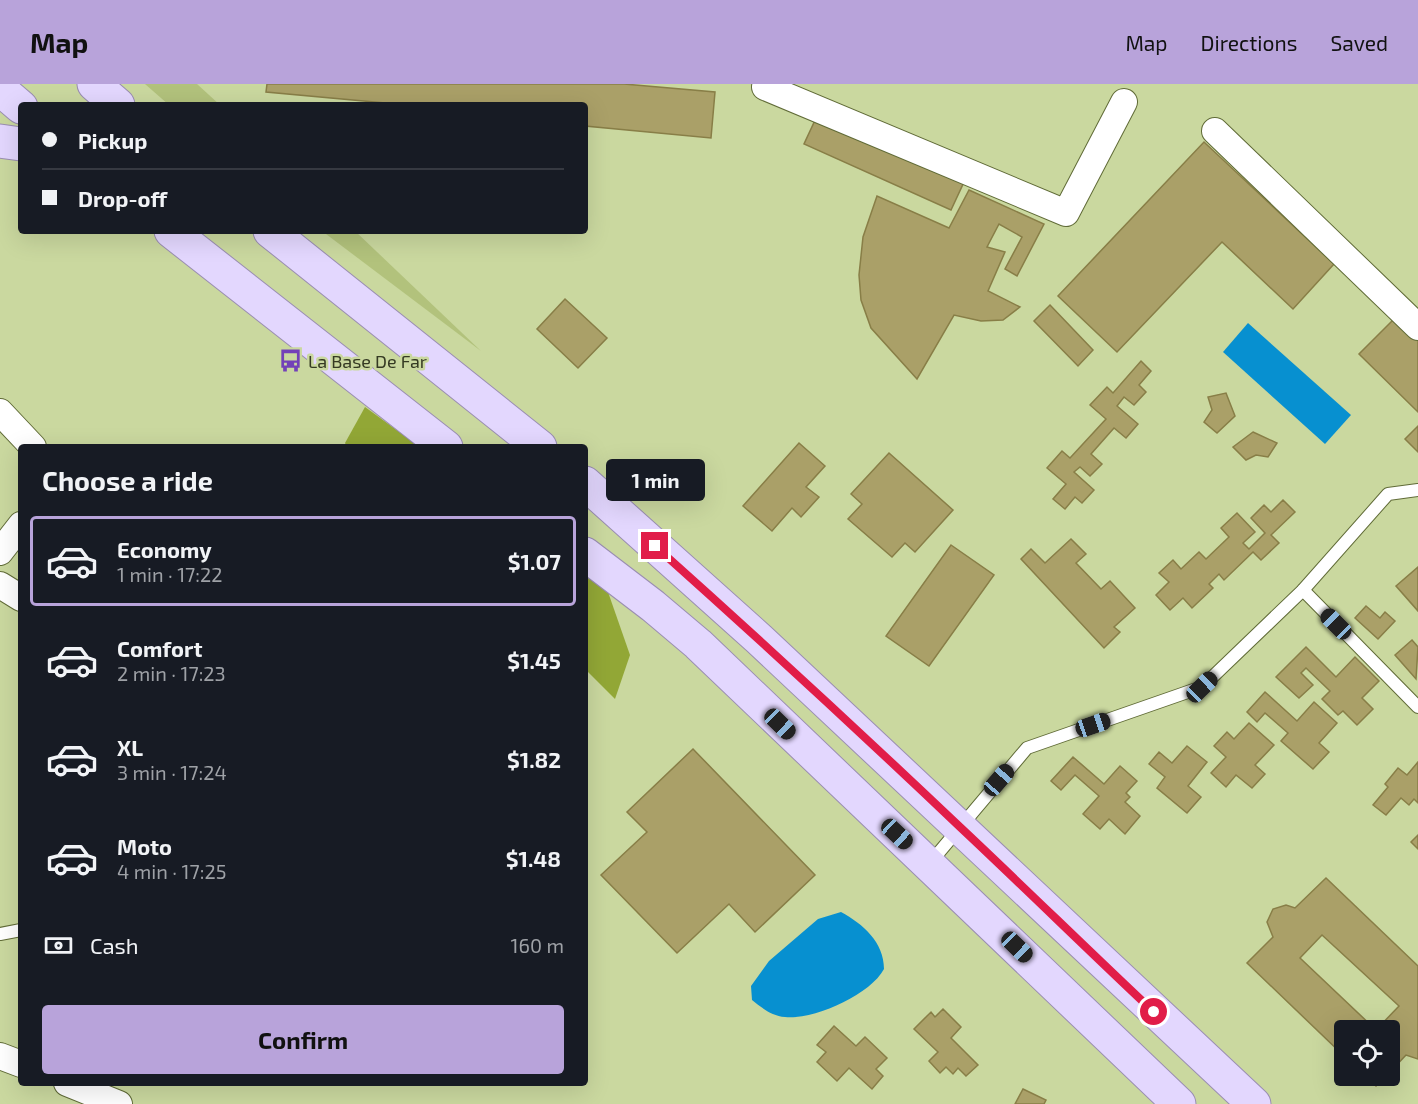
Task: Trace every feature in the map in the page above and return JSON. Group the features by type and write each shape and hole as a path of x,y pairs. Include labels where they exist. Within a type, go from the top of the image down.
{"main road":[{"path":"94,84 115,102"},
{"path":"0,89 18,104"},
{"path":"0,141 18,144"},
{"path":"175,234 442,444"},
{"path":"274,234 536,444"},
{"path":"588,486 759,639 961,827 1049,914 1254,1104"},
{"path":"588,556 698,644 1179,1104"}],"street":[{"path":"765,87 1066,213 1124,102"},
{"path":"1215,131 1418,327"},
{"path":"0,412 30,444"},
{"path":"0,552 18,529"},
{"path":"0,585 18,596"},
{"path":"0,1056 18,1063"},
{"path":"74,1086 119,1104"}],"lane":[{"path":"929,864 1027,748 1202,687 1303,590 1388,495 1418,490"},
{"path":"1303,590 1418,707"},
{"path":"0,934 18,931"}],"green space":[{"path":"145,84 197,84 217,102 166,102"},
{"path":"326,234 358,234 481,351"},
{"path":"365,407 416,444 346,444"},
{"path":"588,575 608,592 630,655 615,699 588,672"}],"water":[{"path":"1248,323 1351,415 1325,444 1223,352"},
{"path":"841,912 864,928 876,942 883,959 884,969 877,979 867,988 840,1004 797,1017 776,1015 763,1009 752,1000 751,986 769,961 818,919"}],"building":[{"path":"267,84 624,84 715,92 711,138 588,126 588,102 374,102 266,92"},
{"path":"817,116 964,182 951,210 804,144"},
{"path":"1204,142 1334,264 1293,309 1222,242 1117,352 1058,296"},
{"path":"969,190 1044,224 1017,276 1005,269 1022,237 999,224 987,247 1005,252 988,291 1020,307 1003,320 981,321 954,315 917,379 871,328 861,300 859,275 863,237 877,196 949,228"},
{"path":"565,299 607,338 578,368 537,329"},
{"path":"1050,305 1093,350 1078,366 1034,321"},
{"path":"1397,316 1418,337 1418,412 1359,354"},
{"path":"1141,361 1151,371 1139,385 1146,392 1134,405 1124,397 1117,406 1138,424 1126,438 1114,428 1091,454 1102,464 1090,476 1080,467 1074,472 1094,490 1082,503 1075,497 1065,509 1053,499 1066,484 1047,468 1062,451 1070,458 1106,419 1090,405 1107,387 1113,393"},
{"path":"1226,393 1235,416 1217,433 1204,422 1212,410 1208,397"},
{"path":"1418,426 1418,452 1405,439"},
{"path":"1253,432 1277,443 1268,457 1256,455 1246,460 1233,447"},
{"path":"799,443 825,466 806,487 819,497 801,517 792,508 772,531 743,506"},
{"path":"889,453 953,510 915,552 905,543 892,557 848,519 862,504 851,494"},
{"path":"1283,500 1295,512 1271,535 1279,543 1261,560 1253,552 1224,580 1219,574 1209,584 1213,588 1192,608 1183,598 1170,610 1156,595 1169,582 1159,573 1173,560 1181,569 1199,552 1206,559 1229,537 1221,528 1237,513 1255,532 1243,543 1249,549 1265,533 1251,518 1264,505 1271,512"},
{"path":"1071,539 1086,554 1076,563 1101,589 1110,581 1135,608 1114,627 1120,632 1104,648 1021,559 1031,549 1045,563"},
{"path":"951,545 994,575 929,666 886,636"},
{"path":"1418,567 1418,611 1396,586"},
{"path":"1366,606 1380,618 1385,612 1395,621 1378,639 1355,618"},
{"path":"1412,640 1418,647 1416,679 1395,655"},
{"path":"1306,647 1336,677 1355,657 1379,681 1362,698 1373,709 1357,725 1343,711 1338,715 1322,699 1330,691 1306,668 1301,673 1313,685 1299,698 1276,677"},
{"path":"1265,692 1297,721 1314,702 1337,723 1319,743 1329,752 1313,769 1281,741 1288,733 1265,713 1257,722 1247,712"},
{"path":"1249,723 1274,745 1255,765 1265,774 1252,788 1236,775 1226,787 1211,773 1226,757 1214,746 1227,732 1234,739"},
{"path":"1187,746 1207,762 1188,786 1201,797 1187,813 1157,788 1165,777 1149,764 1159,752 1172,763"},
{"path":"693,749 815,875 755,932 729,904 677,953 601,875 647,832 627,812"},
{"path":"1073,757 1104,784 1120,766 1137,781 1126,793 1130,797 1125,802 1140,816 1125,834 1109,819 1100,829 1083,814 1099,796 1075,775 1061,790 1051,781"},
{"path":"1418,762 1418,803 1414,799 1409,805 1401,798 1386,815 1373,805 1388,787 1385,784 1398,768 1407,775"},
{"path":"1418,835 1418,849 1411,842"},
{"path":"1326,878 1418,966 1418,1059 1406,1055 1400,1061 1400,1020 1386,1020 1399,1006 1322,935 1300,958 1365,1020 1334,1020 1334,1046 1247,963 1273,937 1267,922 1273,909 1286,905 1295,908"},
{"path":"943,1009 961,1027 951,1038 978,1065 966,1076 958,1068 953,1074 946,1067 940,1073 929,1061 938,1052 914,1029 931,1012 935,1017"},
{"path":"834,1026 856,1046 865,1037 887,1058 876,1069 883,1076 872,1089 849,1068 837,1081 817,1062 826,1052 817,1045"},
{"path":"1023,1089 1046,1100 1044,1104 1015,1104"}],"place":[{"name":"La Base De Far","path":"290,361"}],"route":[{"path":"655,546 759,639 961,827 1049,914 1154,1012"}]}
